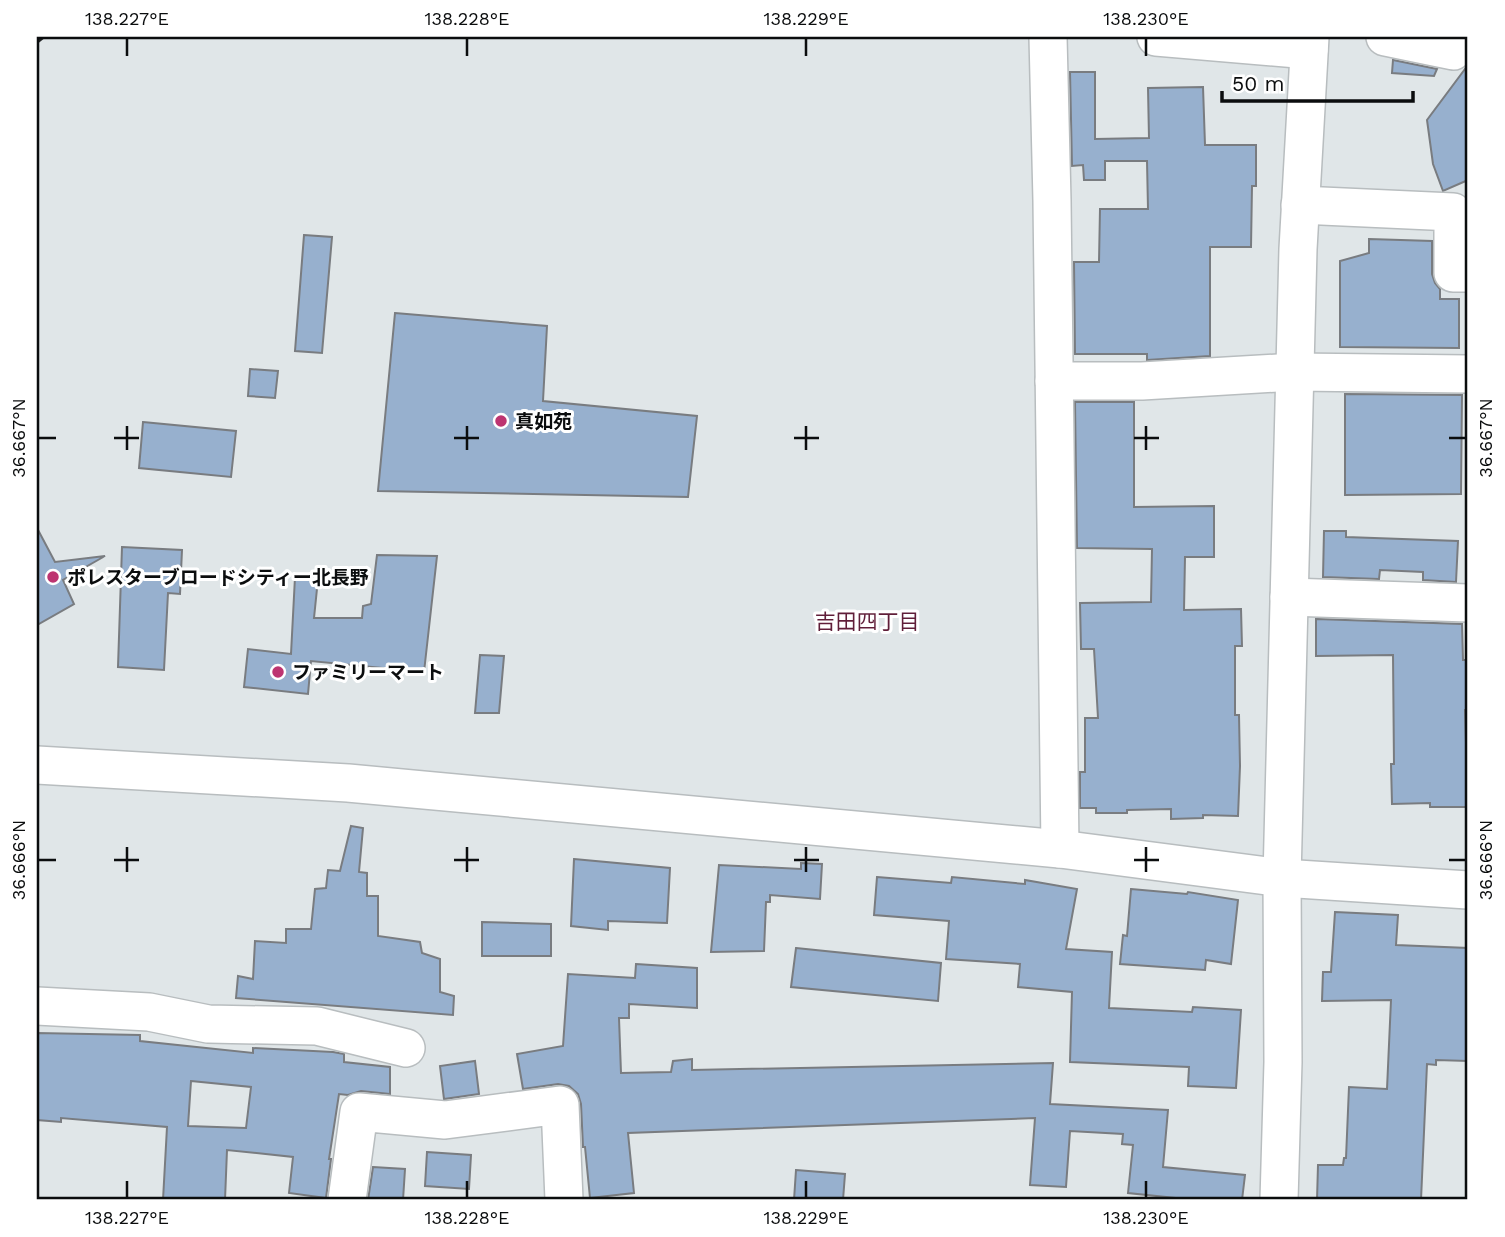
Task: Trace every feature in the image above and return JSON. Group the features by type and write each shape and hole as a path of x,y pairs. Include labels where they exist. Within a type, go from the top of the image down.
{"street":[{"path":"1048,37 1060,849"},
{"path":"1156,37 1310,43 1300,205 1294,372 1282,878 1283,1062 1279,1200"},
{"path":"1385,37 1452,51 1465,37"},
{"path":"1300,205 1452,212 1452,273 1468,273"},
{"path":"1054,381 1142,381 1294,372 1468,374"},
{"path":"1289,597 1468,603"},
{"path":"37,765 348,783 1060,849 1282,878 1468,890"},
{"path":"37,1006 149,1012 208,1024 317,1026 406,1048"},
{"path":"347,1200 359,1112 445,1120 560,1105 564,1200"}],"building":[{"path":"1393,60 1437,69 1434,76 1392,73"},
{"path":"1468,65 1468,180 1443,191 1433,164 1427,120"},
{"path":"1070,72 1095,72 1095,139 1149,138 1148,88 1203,87 1205,145 1256,145 1251,247 1210,247 1210,356 1147,360 1147,354 1075,354 1074,262 1099,262 1100,209 1148,209 1147,161 1105,161 1105,180 1084,180 1083,165 1072,166"},
{"path":"304,235 332,237 322,353 295,351"},
{"path":"1369,239 1432,241 1432,274 1440,289 1440,299 1459,299 1459,348 1340,347 1340,261 1369,253"},
{"path":"395,313 547,326 543,401 697,416 688,497 378,491"},
{"path":"250,369 278,371 275,398 248,396"},
{"path":"1345,394 1462,395 1461,494 1345,495"},
{"path":"1075,402 1134,402 1134,507 1214,506 1214,557 1185,557 1184,610 1241,609 1242,646 1235,646 1235,715 1239,715 1240,766 1238,816 1203,815 1203,818 1171,819 1171,809 1096,813 1096,808 1080,808 1080,772 1085,772 1085,718 1098,718 1094,649 1081,649 1080,603 1151,602 1152,549 1077,548"},
{"path":"143,422 236,431 231,477 139,468"},
{"name":"ポレスターブロードシティー北長野","path":"37,528 55,562 105,556 63,580 74,604 37,625"},
{"path":"1324,531 1346,531 1346,537 1458,541 1456,582 1423,580 1423,572 1380,570 1379,579 1323,577"},
{"path":"122,547 182,550 180,594 168,593 164,670 118,667"},
{"path":"377,555 437,556 424,672 311,661 308,694 244,687 248,649 291,654 295,577 318,579 314,618 362,618 363,606 371,604"},
{"path":"1316,619 1462,624 1463,660 1468,660 1468,710 1465,710 1468,807 1430,807 1430,803 1392,804 1393,655 1316,656"},
{"path":"480,655 504,656 499,713 475,713"},
{"path":"351,826 363,828 359,872 367,873 367,896 378,896 378,936 420,942 422,953 440,959 440,992 454,996 453,1015 236,998 238,976 253,979 255,941 286,943 286,929 311,929 315,889 326,888 328,870 340,871"},
{"path":"574,859 670,868 667,923 608,921 608,930 571,926"},
{"path":"801,863 822,864 820,899 770,895 770,902 766,902 764,951 711,952 719,865 801,869"},
{"path":"877,877 951,883 952,877 1025,884 1025,880 1077,889 1066,949 1112,952 1109,1008 1192,1012 1193,1007 1241,1010 1236,1088 1188,1086 1189,1067 1070,1062 1072,992 1018,987 1020,964 946,959 949,921 874,915"},
{"path":"1131,889 1188,892 1238,900 1231,964 1206,960 1205,970 1120,964 1123,935 1127,936"},
{"path":"1335,912 1398,915 1396,945 1468,948 1468,1061 1436,1060 1436,1065 1427,1064 1421,1200 1317,1200 1318,1165 1343,1165 1346,1158 1349,1087 1387,1089 1391,1000 1322,1001 1323,972 1331,972"},
{"path":"482,922 551,924 551,956 482,956"},
{"path":"796,948 941,963 938,1001 791,987"},
{"path":"636,964 697,968 697,1008 629,1004 629,1018 619,1018 621,1073 671,1072 673,1061 692,1059 692,1070 1053,1063 1050,1104 1168,1110 1163,1167 1245,1175 1242,1200 1195,1200 1128,1193 1133,1145 1122,1144 1123,1134 1070,1131 1066,1187 1030,1185 1035,1118 628,1133 634,1193 590,1198 578,1094 569,1086 558,1084 523,1089 517,1054 563,1046 568,974 635,978"},
{"path":"37,1033 140,1035 140,1041 253,1053 253,1048 333,1052 344,1054 344,1062 390,1067 390,1094 361,1091 348,1095 339,1094 326,1198 289,1193 293,1157 227,1150 225,1200 163,1200 167,1127 61,1118 61,1122 37,1120","holes":["191,1081 251,1087 246,1128 188,1126"]},
{"path":"475,1061 479,1094 444,1099 440,1066"},
{"path":"427,1152 471,1155 469,1189 425,1186"},
{"path":"373,1167 405,1169 403,1200 368,1200"},
{"path":"796,1170 845,1174 843,1200 794,1200"}],"railway":[{"path":"37,41 42,37"}],"place":[{"name":"真如苑","path":"501,421"},
{"name":"ポレスターブロードシティー北長野","path":"53,577"},
{"name":"ファミリーマート","path":"278,672"}],"district":[{"name":"吉田四丁目","path":"867,622"}]}
